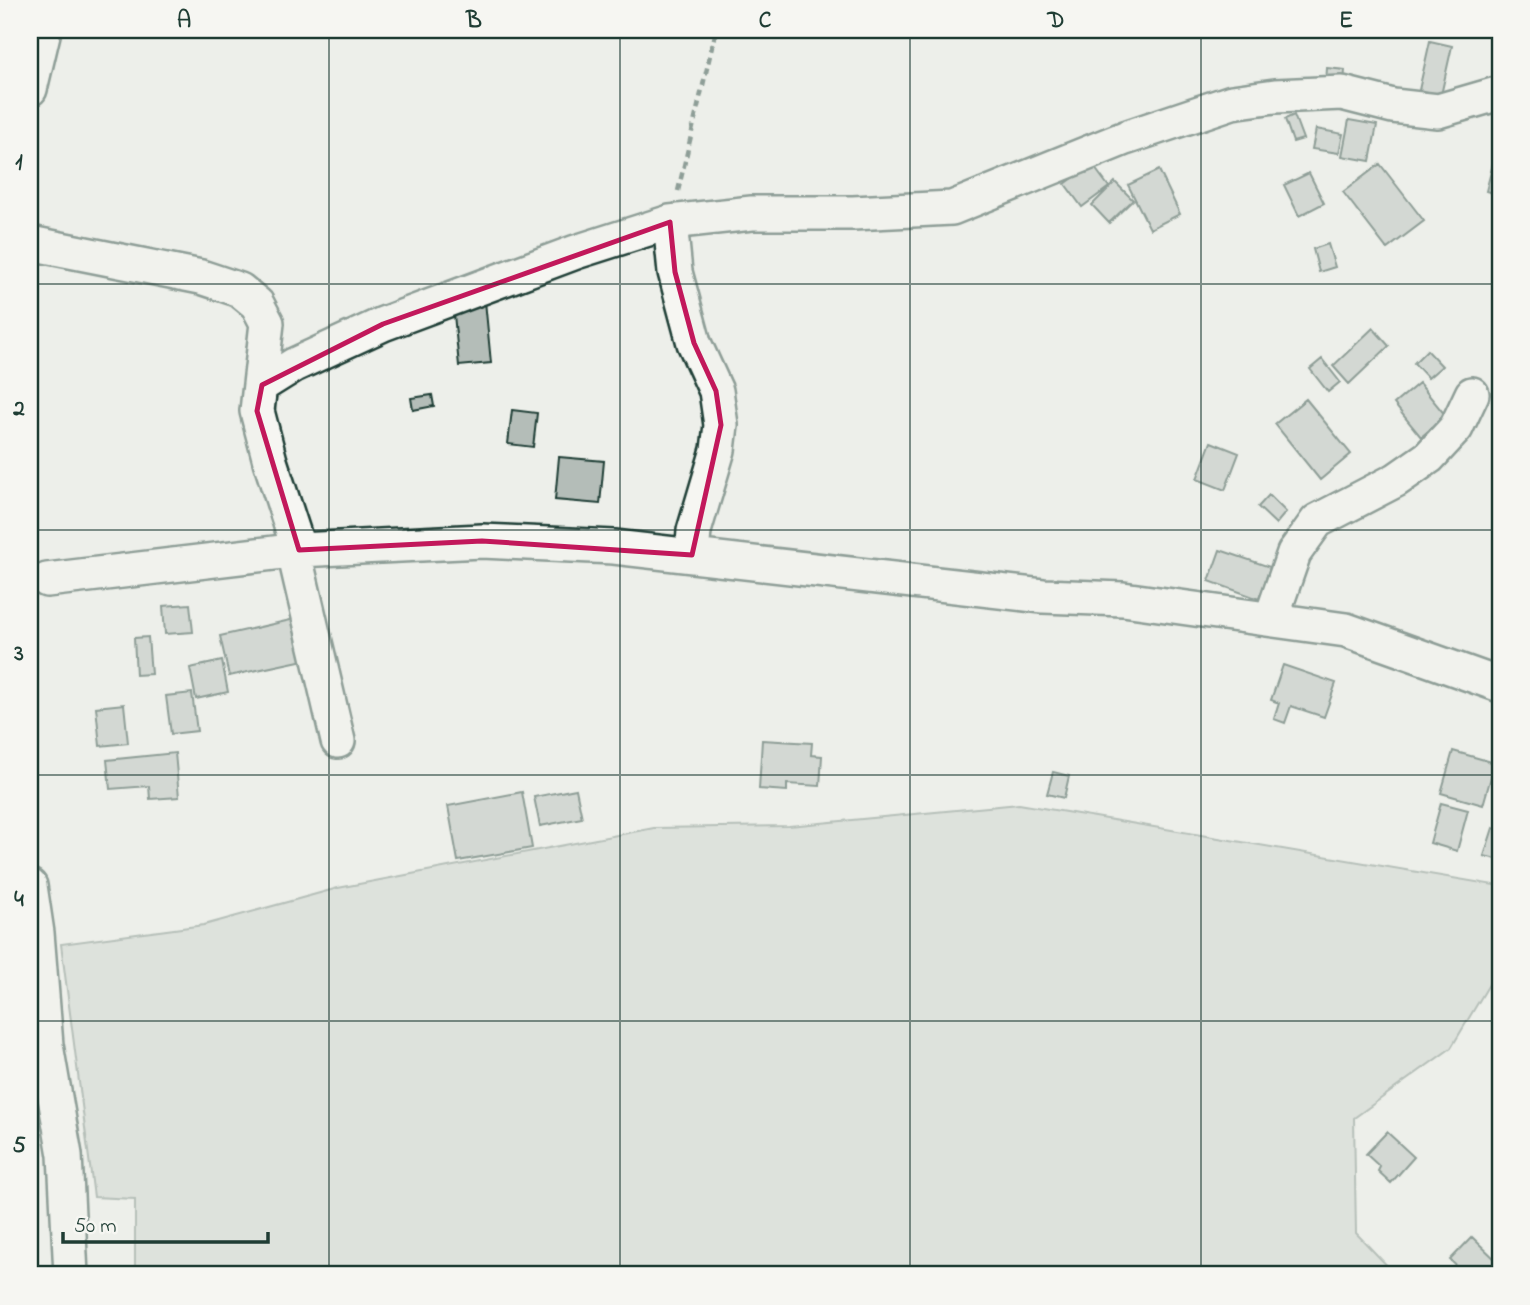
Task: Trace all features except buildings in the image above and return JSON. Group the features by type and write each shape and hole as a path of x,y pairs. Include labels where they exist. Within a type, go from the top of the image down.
{"street":[{"path":"30,89 44,30"},
{"path":"262,385 294,365 383,324 576,252 670,222 752,213 853,213 952,208 1125,138 1232,102 1275,96 1342,93 1393,106 1438,111 1500,93"},
{"path":"670,222 675,272 694,343 716,391 721,425 718,450 694,531 692,555"},
{"path":"30,243 201,278 240,290 257,303 267,323 257,411 299,550 297,565 338,741"},
{"path":"1270,619 1294,553 1317,520 1396,480 1429,457 1456,428 1472,394"},
{"path":"47,580 299,550 482,541 614,547 1043,596 1123,599 1346,630 1500,685"},
{"path":"30,886 37,933 38,1051 65,1155 71,1275"}],"path":[{"path":"670,222 716,30"}],"highlighted area":[{"path":"670,222 675,272 694,343 716,391 721,425 692,555 482,541 299,550 257,411 262,385 383,324"}],"shaded area":[{"path":"1019,804 1500,886 1500,966 1451,1048 1354,1118 1356,1233 1396,1275 135,1275 135,1199 94,1197 61,944 204,925 338,888 654,828 789,826"}]}
